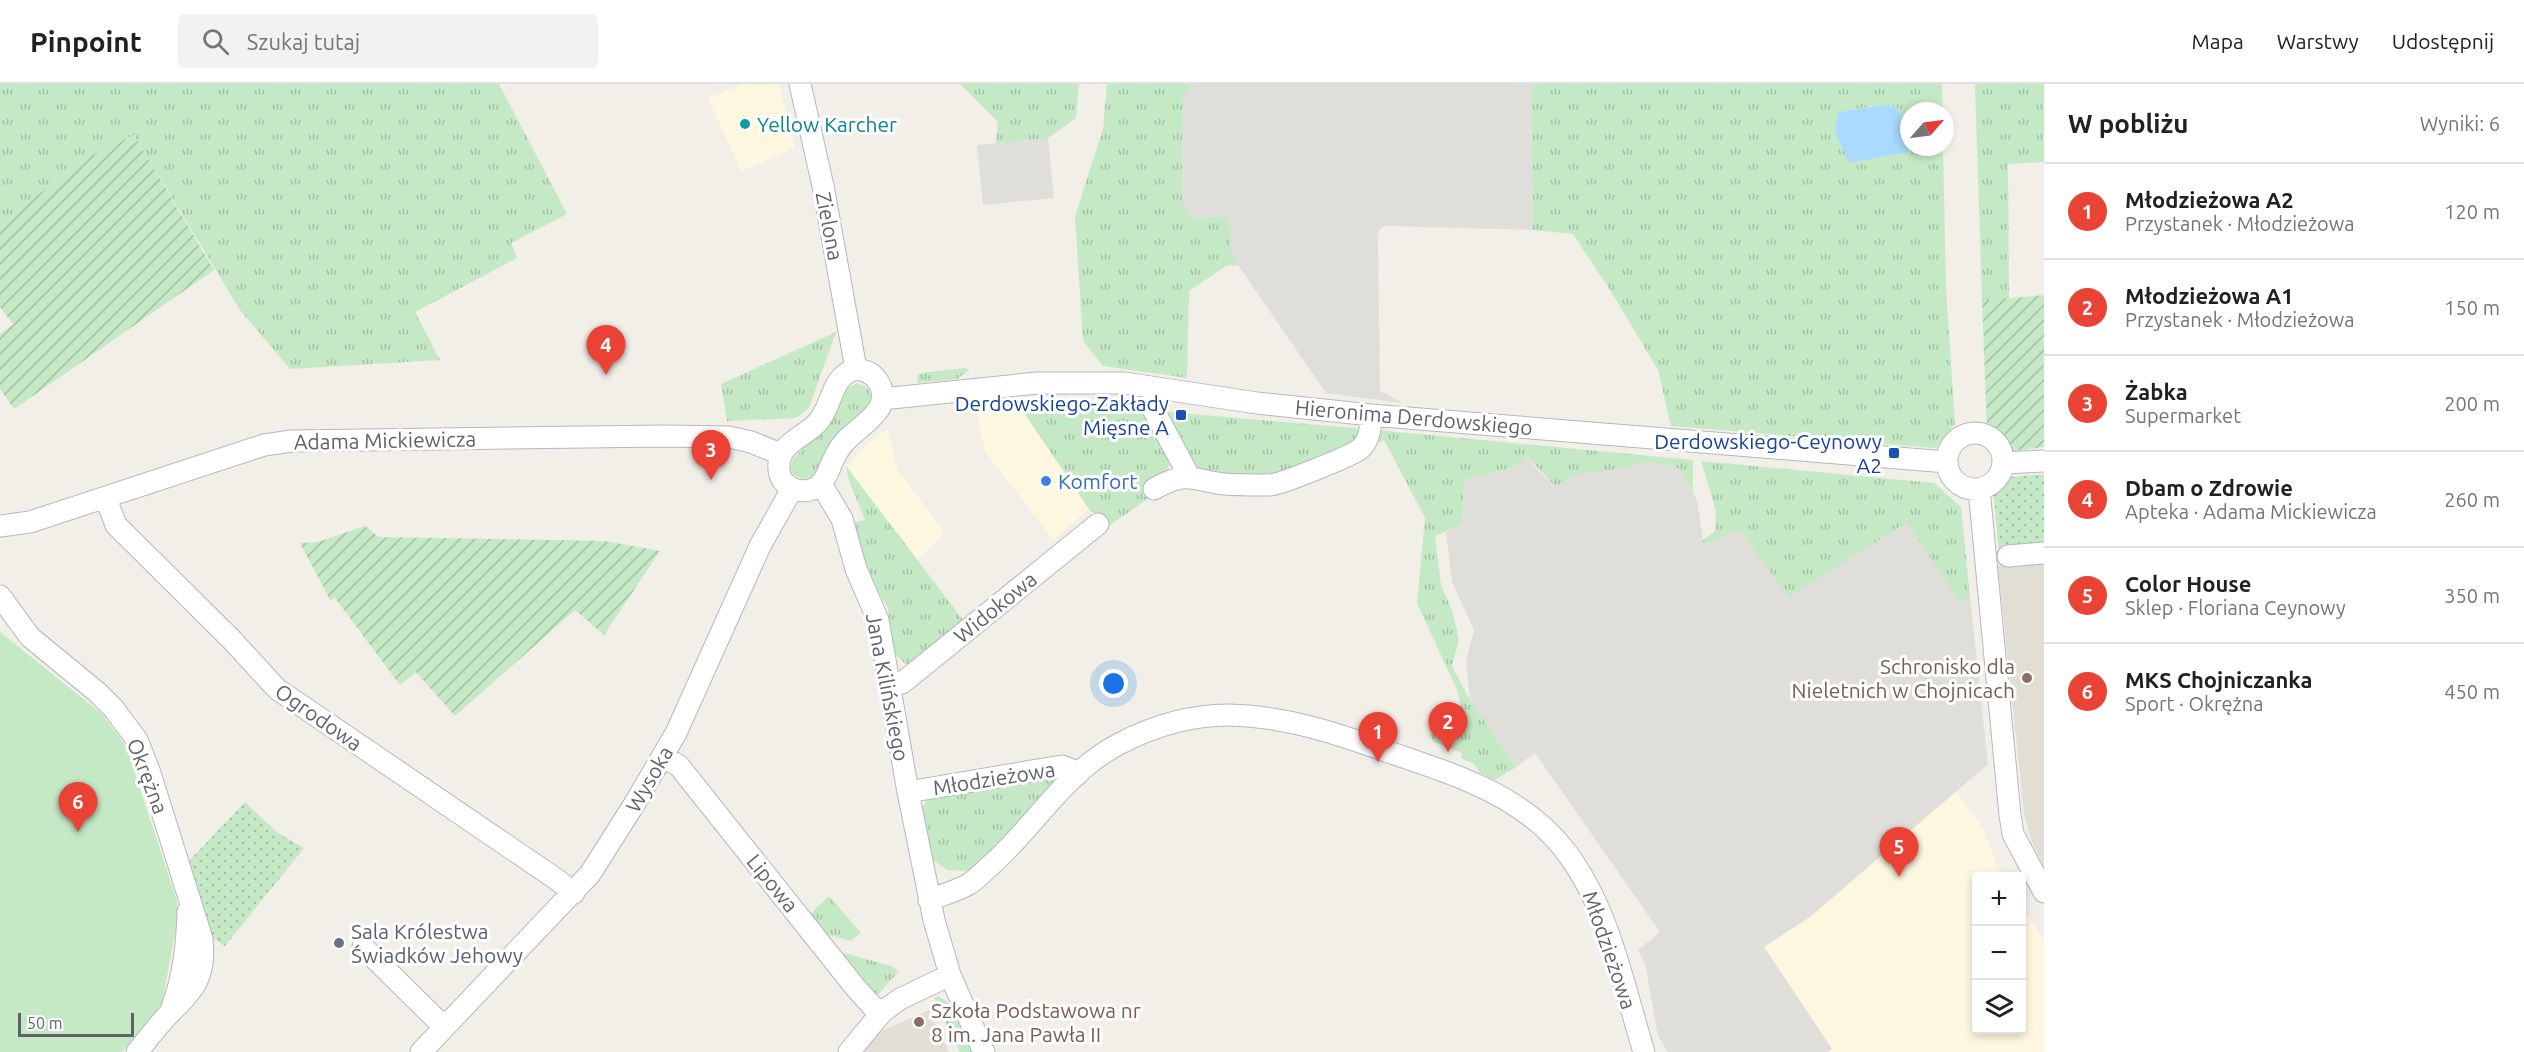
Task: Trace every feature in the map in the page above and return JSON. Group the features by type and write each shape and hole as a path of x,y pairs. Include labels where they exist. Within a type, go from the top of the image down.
{"street":[{"name":"Zielona","path":"801,84 823,186 856,369"},
{"path":"856,369 866,371 873,376 882,390 882,399 881,406 875,414 842,445 821,484 807,491 792,489 780,476 780,454 819,421 839,379 856,369"},
{"name":"Hieronima Derdowskiego","path":"882,399 1037,383 1102,382 1257,403 1371,415 1947,462"},
{"path":"1150,387 1151,405 1189,476"},
{"path":"1154,489 1168,480 1189,476 1223,484 1273,485 1294,479 1360,449 1370,431 1371,415"},
{"path":"1977,433 1993,440 2002,454 2003,463 1998,477 1986,487 1979,489 1961,486 1949,471 1947,462 1948,454 1957,440 1977,433"},
{"name":"Adama Mickiewicza","path":"0,526 30,522 264,446 292,441 718,437 751,442 780,454"},
{"path":"2003,463 2044,461"},
{"name":"Jana Kilińskiego","path":"821,484 842,519 856,568 875,609 881,631 929,900"},
{"name":"Wysoka","path":"421,1052 574,893 601,859 676,733 760,546 792,489"},
{"path":"1979,489 2013,834 2044,892"},
{"name":"Ogrodowa","path":"106,499 116,525 231,639 277,689 547,872 574,893"},
{"name":"Widokowa","path":"890,684 902,683 1098,524"},
{"path":"2008,556 2044,553"},
{"name":"Okrężna","path":"0,596 30,637 97,692 114,709 137,740 149,770 189,899 184,963 179,987 169,1013 137,1052"},
{"name":"Młodzieżowa","path":"929,900 969,884 1002,855 1077,775 1107,750 1146,732 1190,719 1229,715 1306,724 1465,778 1518,807 1541,825 1565,851 1586,881 1613,945 1644,1052"},
{"name":"Lipowa","path":"663,756 679,766 855,987 873,1007 882,1012"},
{"name":"Młodzieżowa","path":"908,792 1062,766 1077,775"},
{"path":"929,900 950,975 984,1052"},
{"path":"363,947 444,1027"},
{"path":"849,1052 882,1012 900,999 950,975"}],"shaded area":[{"path":"745,84 779,84 795,148 741,171 708,98"},
{"path":"1193,84 1531,84 1533,230 1384,226 1378,232 1380,391 1403,403 1326,393 1238,265 1231,251 1229,216 1193,218 1182,202 1183,95"},
{"path":"1048,138 1054,198 983,205 977,145"},
{"path":"1018,404 1089,509 1053,540 985,451 976,409"},
{"path":"888,429 897,469 945,533 917,559 846,466 865,446"},
{"path":"1526,456 1555,486 1582,473 1612,470 1646,462 1678,468 1697,500 1704,546 1740,530 1789,596 1907,521 1959,602 1970,597 1988,764 1810,917 1764,947 1832,1049 1827,1052 1668,1052 1658,1036 1645,963 1638,950 1660,932 1535,753 1516,767 1470,700 1466,661 1474,630 1452,582 1446,532 1462,524 1464,480 1515,467"},
{"name":"Schronisko dla Nieletnich w Chojnicach","path":"2044,562 2044,867 2031,840 2024,813 1998,566"},
{"path":"1955,791 1983,828 2000,872 1972,872 1972,1034 2026,1034 2026,913 2044,940 2044,1052 1827,1052 1832,1049 1764,947 1810,917"},
{"name":"Szkoła Podstawowa nr 8 im. Jana Pawła II","path":"929,1010 949,1052 864,1052 877,1033"}],"green space":[{"path":"0,84 499,84 567,214 511,243 517,258 415,312 440,360 290,369 240,310 134,135 86,158 0,224"},
{"path":"960,84 1079,84 1076,118 1048,138 996,143 998,122"},
{"path":"1107,84 1193,84 1183,95 1182,202 1193,218 1229,216 1231,251 1238,265 1226,266 1189,291 1187,378 1103,366 1083,341 1075,216 1103,129"},
{"path":"1531,84 1942,84 1943,102 1900,102 1900,114 1896,107 1883,105 1838,112 1900,144 1900,156 1943,156 1946,289 1955,424 1936,448 1671,426 1658,370 1612,293 1573,234 1533,230"},
{"path":"1975,84 2044,84 2044,162 2008,164 2009,299 1982,301"},
{"path":"134,135 214,270 14,409 0,389 0,334 13,324 0,307 0,224 86,158"},
{"path":"2044,295 2044,447 2012,451 1987,430 1982,301"},
{"path":"836,332 809,408 796,418 727,421 721,384"},
{"path":"965,368 969,370 957,379 918,383 917,376 921,373"},
{"path":"857,383 868,388 871,396 870,403 836,437 813,476 803,479 793,475 790,468 793,459 816,436 845,390"},
{"path":"1077,402 1145,408 1171,454 1169,466 1161,478 1165,487 1110,525 1089,509 1018,404"},
{"path":"1158,411 1365,429 1360,442 1291,470 1252,479 1205,473 1188,461"},
{"path":"1377,430 1693,460 1693,492 1678,468 1647,462 1612,470 1582,473 1555,486 1526,456 1515,467 1464,480 1462,524 1435,536 1441,585 1453,613 1459,640 1452,666 1470,700 1516,767 1495,780 1480,773 1474,764 1461,758 1462,753 1434,742 1430,734 1463,718 1458,692 1417,603 1425,518 1384,440 1370,447"},
{"path":"1701,461 1934,483 1961,507 1970,597 1959,602 1907,522 1789,597 1740,530 1704,546 1703,540 1715,531 1716,511"},
{"path":"846,466 963,620 908,666 894,653 888,608 866,571 860,555 855,522 865,520 849,481"},
{"path":"2044,474 2044,562 2000,566 1993,487 2010,477"},
{"path":"365,526 379,537 605,541 660,551 604,635 575,610 455,716 416,672 400,685 335,598 330,600 300,543 318,542"},
{"path":"0,632 102,714 126,746 177,901 177,922 162,1004 122,1052 0,1052"},
{"path":"1058,776 1062,779 996,851 968,871 947,870 933,860 920,811 928,798"},
{"path":"245,802 278,833 304,848 225,946 210,936 189,861"},
{"path":"829,896 861,933 851,941 822,933 808,916"},
{"path":"837,951 891,966 899,971 878,995 870,992"},
{"path":"938,996 948,1002 973,1052 960,1052 934,998"}],"water":[{"path":"1883,105 1896,107 1900,114 1900,153 1849,163 1835,132 1838,112"}],"place":[{"name":"Yellow Karcher","path":"745,124"},
{"name":"Dbam o Zdrowie","path":"606,375"},
{"name":"Derdowskiego-Zakłady Mięsne A","path":"1181,415"},
{"name":"Derdowskiego-Ceynowy A2","path":"1894,453"},
{"name":"Żabka","path":"711,480"},
{"name":"Komfort","path":"1046,481"},
{"name":"Schronisko dla Nieletnich w Chojnicach","path":"2027,678"},
{"name":"Młodzieżowa A1","path":"1448,752"},
{"name":"Młodzieżowa A2","path":"1378,762"},
{"name":"MKS Chojniczanka","path":"78,832"},
{"name":"Color House","path":"1899,877"},
{"name":"Sala Królestwa Świadków Jehowy","path":"339,943"},
{"name":"Szkoła Podstawowa nr 8 im. Jana Pawła II","path":"919,1022"}]}
